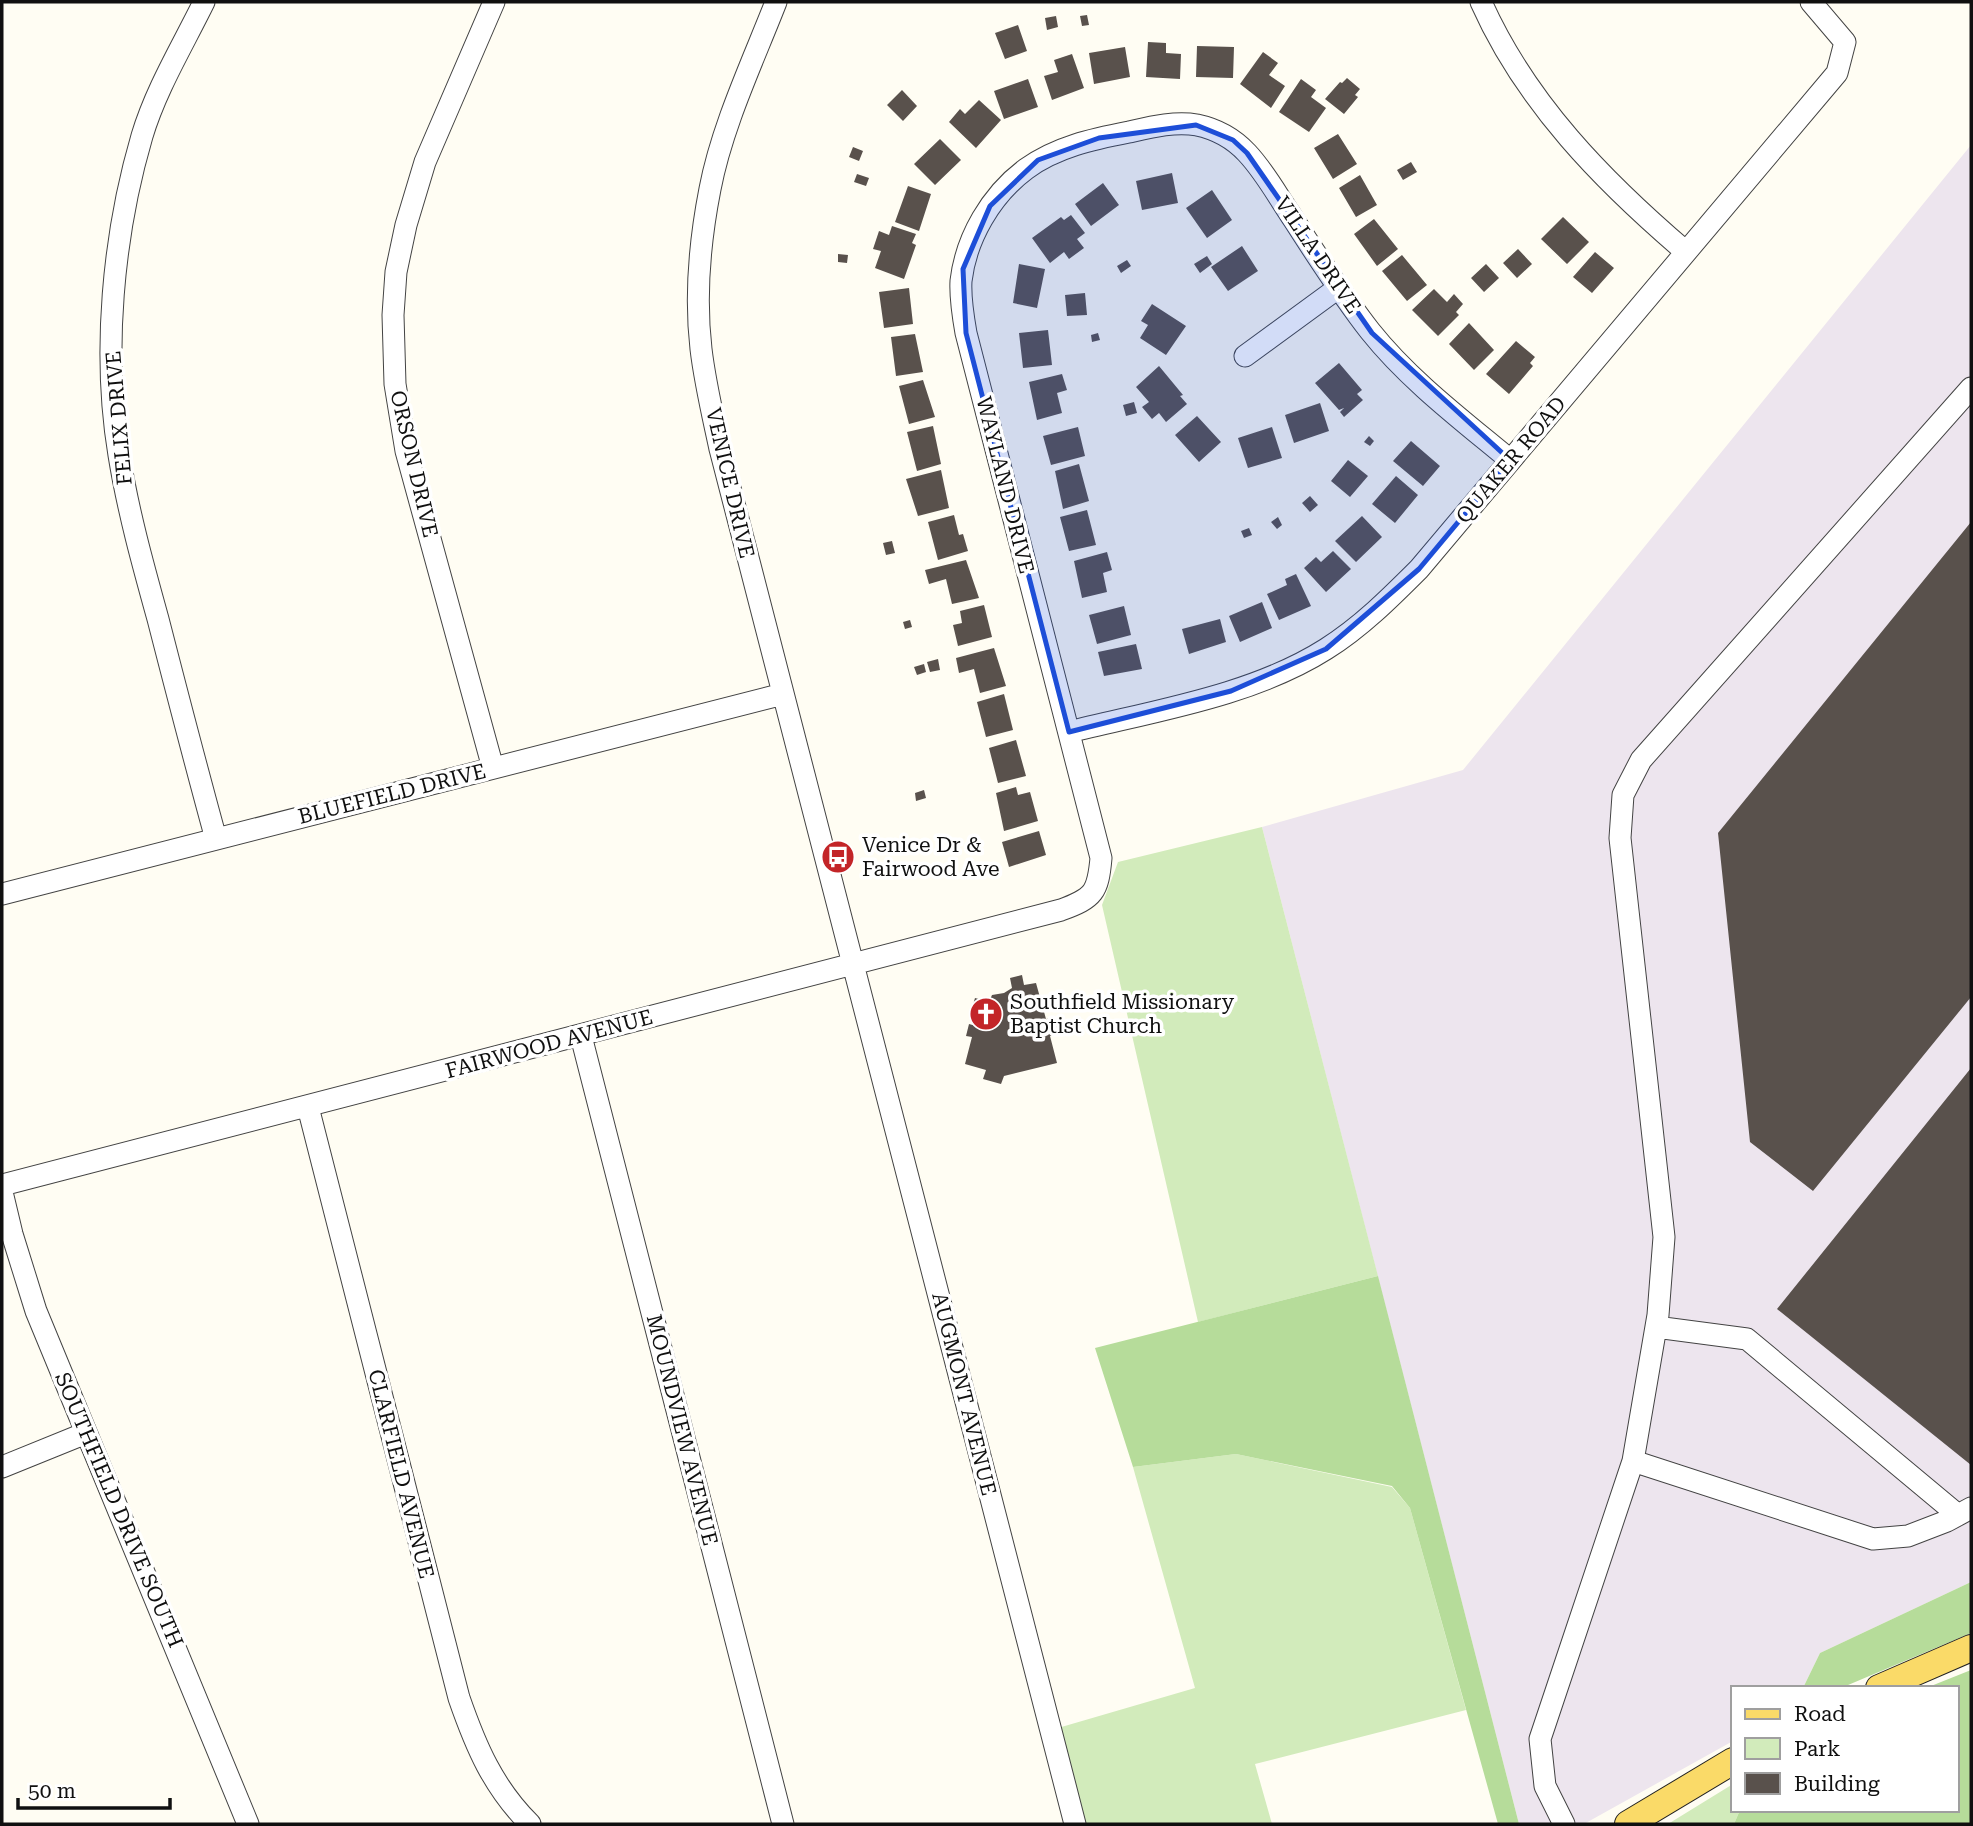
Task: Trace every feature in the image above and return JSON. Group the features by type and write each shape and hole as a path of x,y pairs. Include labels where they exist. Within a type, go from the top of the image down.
{"main road":[{"path":"1884,1686 1971,1648"},
{"path":"1628,1824 1731,1762"}],"street":[{"name":"FELIX DRIVE","path":"204,2 156,99 142,135 116,263 113,392 118,453 130,514 216,839"},
{"name":"ORSON DRIVE","path":"493,768 406,451 395,384 393,315 396,272 406,225 425,162 494,2"},
{"name":"VENICE DRIVE","path":"776,2 728,127 710,187 699,294 701,348 720,449 852,965"},
{"path":"1481,2 1511,60 1580,153 1628,202 1686,252"},
{"name":"QUAKER ROAD","path":"1069,732 1231,691 1298,665 1356,629 1404,584 1837,73 1845,42 1811,2"},
{"name":"VILLA DRIVE","path":"1099,138 1175,124 1196,125 1214,130 1233,140 1260,169 1338,288 1372,333 1413,376 1510,460"},
{"name":"WAYLAND DRIVE","path":"1093,893 1098,882 1101,858 966,333 961,283 969,246 990,206 1003,189 1038,160 1066,147 1099,138"},
{"path":"1245,356 1338,288"},
{"path":"1564,1824 1545,1786 1540,1740 1633,1461 1656,1327 1664,1237 1620,838 1623,795 1641,760 1971,388"},
{"name":"BLUEFIELD DRIVE","path":"2,894 783,694"},
{"name":"FAIRWOOD AVENUE","path":"2,1185 1061,910 1084,902 1093,893"},
{"name":"AUGMONT AVENUE","path":"852,965 1075,1824"},
{"name":"MOUNDVIEW AVENUE","path":"581,1036 783,1824"},
{"name":"CLARFIELD AVENUE","path":"308,1107 458,1698 492,1777 530,1824"},
{"name":"SOUTHFIELD DRIVE SOUTH","path":"2,1192 36,1311 248,1824"},
{"path":"1633,1461 1873,1539 1908,1536 1965,1511 1747,1339 1656,1327"},
{"path":"2,1467 86,1433"}],"highlighted area":[{"path":"1196,125 1233,140 1247,153 1372,333 1510,460 1419,569 1326,649 1231,691 1069,732 966,333 963,269 990,206 1038,160 1099,138"}],"shaded area":[{"path":"1971,145 1971,1582 1820,1653 1804,1686 1731,1686 1731,1742 1584,1824 1519,1824 1262,827 1463,770"}],"green space":[{"path":"1262,827 1378,1276 1198,1322 1102,905 1118,862"},
{"path":"1378,1276 1519,1824 1498,1824 1410,1508 1392,1486 1236,1454 1133,1467 1095,1348"},
{"path":"1236,1454 1392,1487 1410,1508 1466,1710 1255,1764 1272,1824 1083,1824 1058,1728 1195,1688 1133,1467"},
{"path":"1971,1582 1971,1633 1846,1686 1804,1686 1820,1653"},
{"path":"1971,1670 1971,1824 1734,1824 1739,1812 1959,1812 1959,1686 1931,1686"},
{"path":"1731,1785 1731,1812 1739,1812 1734,1824 1668,1824"}],"building":[{"path":"1087,15 1089,25 1082,26 1080,16"},
{"path":"1056,16 1058,27 1047,30 1045,18"},
{"path":"1018,25 1027,51 1005,59 995,33"},
{"path":"1148,42 1166,43 1166,53 1181,54 1180,79 1146,77"},
{"path":"1197,46 1234,47 1233,78 1196,77"},
{"path":"1125,47 1130,77 1094,84 1089,53"},
{"path":"1263,52 1278,63 1269,75 1285,86 1271,108 1240,84"},
{"path":"1072,54 1084,88 1052,100 1044,76 1058,72 1054,60"},
{"path":"1347,78 1360,89 1355,95 1358,97 1344,114 1325,99"},
{"path":"1028,79 1038,107 1004,119 994,91"},
{"path":"1301,79 1316,90 1311,97 1326,108 1309,132 1279,112"},
{"path":"902,90 917,106 903,121 887,105"},
{"path":"979,100 1001,120 976,148 949,122 960,109 965,114"},
{"path":"1338,134 1357,164 1333,179 1314,148"},
{"path":"940,139 961,160 935,185 914,164"},
{"path":"853,147 863,151 859,161 849,157"},
{"path":"1411,162 1417,172 1403,180 1397,170"},
{"path":"1172,173 1178,203 1142,210 1136,181"},
{"path":"857,174 869,178 866,186 854,182"},
{"path":"1360,175 1377,205 1356,217 1339,188"},
{"path":"1103,183 1119,205 1091,226 1075,204"},
{"path":"908,186 931,194 919,231 895,222"},
{"path":"1212,190 1232,220 1207,238 1186,208"},
{"path":"1071,215 1085,233 1077,239 1084,248 1069,259 1064,252 1050,263 1032,238 1061,217 1064,220"},
{"path":"1563,217 1589,242 1567,264 1541,239"},
{"path":"1374,219 1398,249 1377,266 1354,234"},
{"path":"892,226 916,234 912,243 916,245 904,279 875,268 881,251 873,249 879,231 889,235"},
{"path":"1242,246 1258,271 1228,291 1211,267"},
{"path":"1518,249 1532,264 1517,278 1503,263"},
{"path":"1595,252 1614,268 1592,293 1573,277"},
{"path":"838,254 848,255 847,263 838,262"},
{"path":"1402,255 1427,285 1407,301 1382,271"},
{"path":"1207,256 1212,264 1200,273 1194,264"},
{"path":"1127,260 1131,266 1121,273 1117,266"},
{"path":"1019,264 1045,269 1037,308 1013,303"},
{"path":"1486,264 1499,278 1484,292 1471,278"},
{"path":"909,288 913,324 884,328 879,292"},
{"path":"1434,289 1447,302 1454,294 1463,304 1456,312 1459,315 1438,336 1412,310"},
{"path":"1085,293 1087,315 1067,316 1065,295"},
{"path":"1152,304 1186,326 1166,355 1140,338 1148,325 1141,321"},
{"path":"1469,323 1494,350 1474,370 1449,344"},
{"path":"1048,330 1052,365 1023,368 1019,333"},
{"path":"1098,333 1100,340 1092,342 1091,335"},
{"path":"915,334 923,372 896,376 891,337"},
{"path":"1516,341 1535,357 1530,363 1533,366 1509,394 1486,374"},
{"path":"1339,363 1362,390 1357,394 1363,400 1344,417 1340,412 1344,408 1339,410 1315,383"},
{"path":"1159,366 1183,395 1180,396 1187,404 1166,422 1159,413 1152,419 1142,407 1149,402 1136,387"},
{"path":"1062,374 1067,390 1057,393 1062,413 1037,420 1029,382"},
{"path":"923,380 935,417 909,424 899,386"},
{"path":"1134,402 1137,413 1126,416 1123,405"},
{"path":"1320,403 1329,431 1294,443 1285,415"},
{"path":"1197,416 1221,442 1199,462 1175,435"},
{"path":"933,426 941,464 917,471 907,432"},
{"path":"1078,427 1085,456 1051,465 1043,436"},
{"path":"1272,427 1282,458 1248,468 1238,438"},
{"path":"1369,436 1374,441 1370,446 1364,442"},
{"path":"1411,441 1440,466 1423,486 1393,461"},
{"path":"1348,460 1368,476 1350,497 1331,481"},
{"path":"1079,464 1089,501 1063,509 1055,471"},
{"path":"941,470 949,508 918,516 906,479"},
{"path":"1396,476 1418,495 1395,523 1372,504"},
{"path":"1310,496 1318,505 1310,512 1302,503"},
{"path":"1087,510 1096,545 1069,551 1060,517"},
{"path":"954,515 959,535 963,534 968,551 938,560 928,522"},
{"path":"1362,516 1382,537 1356,562 1335,541"},
{"path":"1278,517 1282,525 1277,529 1271,522"},
{"path":"1971,522 1971,997 1813,1191 1750,1142 1718,833"},
{"path":"1249,528 1252,535 1244,538 1241,531"},
{"path":"892,541 895,553 886,555 883,543"},
{"path":"1333,551 1351,569 1326,592 1304,568 1316,557 1321,562"},
{"path":"1107,552 1112,570 1103,573 1107,592 1082,598 1074,561"},
{"path":"966,560 979,598 952,604 946,579 929,584 925,570"},
{"path":"1296,574 1311,606 1279,620 1267,594 1287,585 1285,579"},
{"path":"1262,602 1272,628 1240,642 1229,616"},
{"path":"984,605 992,637 958,646 953,625 962,623 960,611"},
{"path":"1124,606 1131,635 1097,644 1089,615"},
{"path":"1220,619 1226,642 1189,654 1182,629"},
{"path":"910,620 912,627 905,629 903,622"},
{"path":"1136,644 1142,669 1104,676 1098,652"},
{"path":"994,648 1006,686 980,693 974,669 959,673 956,658"},
{"path":"938,659 940,670 930,672 927,662"},
{"path":"924,664 926,672 917,675 914,667"},
{"path":"1004,694 1013,730 986,737 977,702"},
{"path":"1016,740 1026,776 998,783 989,748"},
{"path":"1016,787 1018,795 1030,792 1038,821 1004,831 996,793"},
{"path":"924,790 926,798 916,801 915,793"},
{"path":"1039,831 1046,855 1009,867 1002,842"},
{"path":"1022,975 1024,985 1036,983 1046,1019 1055,1018 1060,1033 1050,1036 1057,1063 1004,1076 1001,1084 983,1079 986,1070 965,1064 972,1037 966,1036 969,1024 976,1026 980,1010 972,1008 975,998 989,1002 992,995 1012,988 1010,978"},
{"path":"1971,1068 1971,1465 1777,1309"}],"place":[{"name":"Venice Dr & Fairwood Ave","path":"838,857"},
{"name":"Southfield Missionary Baptist Church","path":"986,1014"}]}
